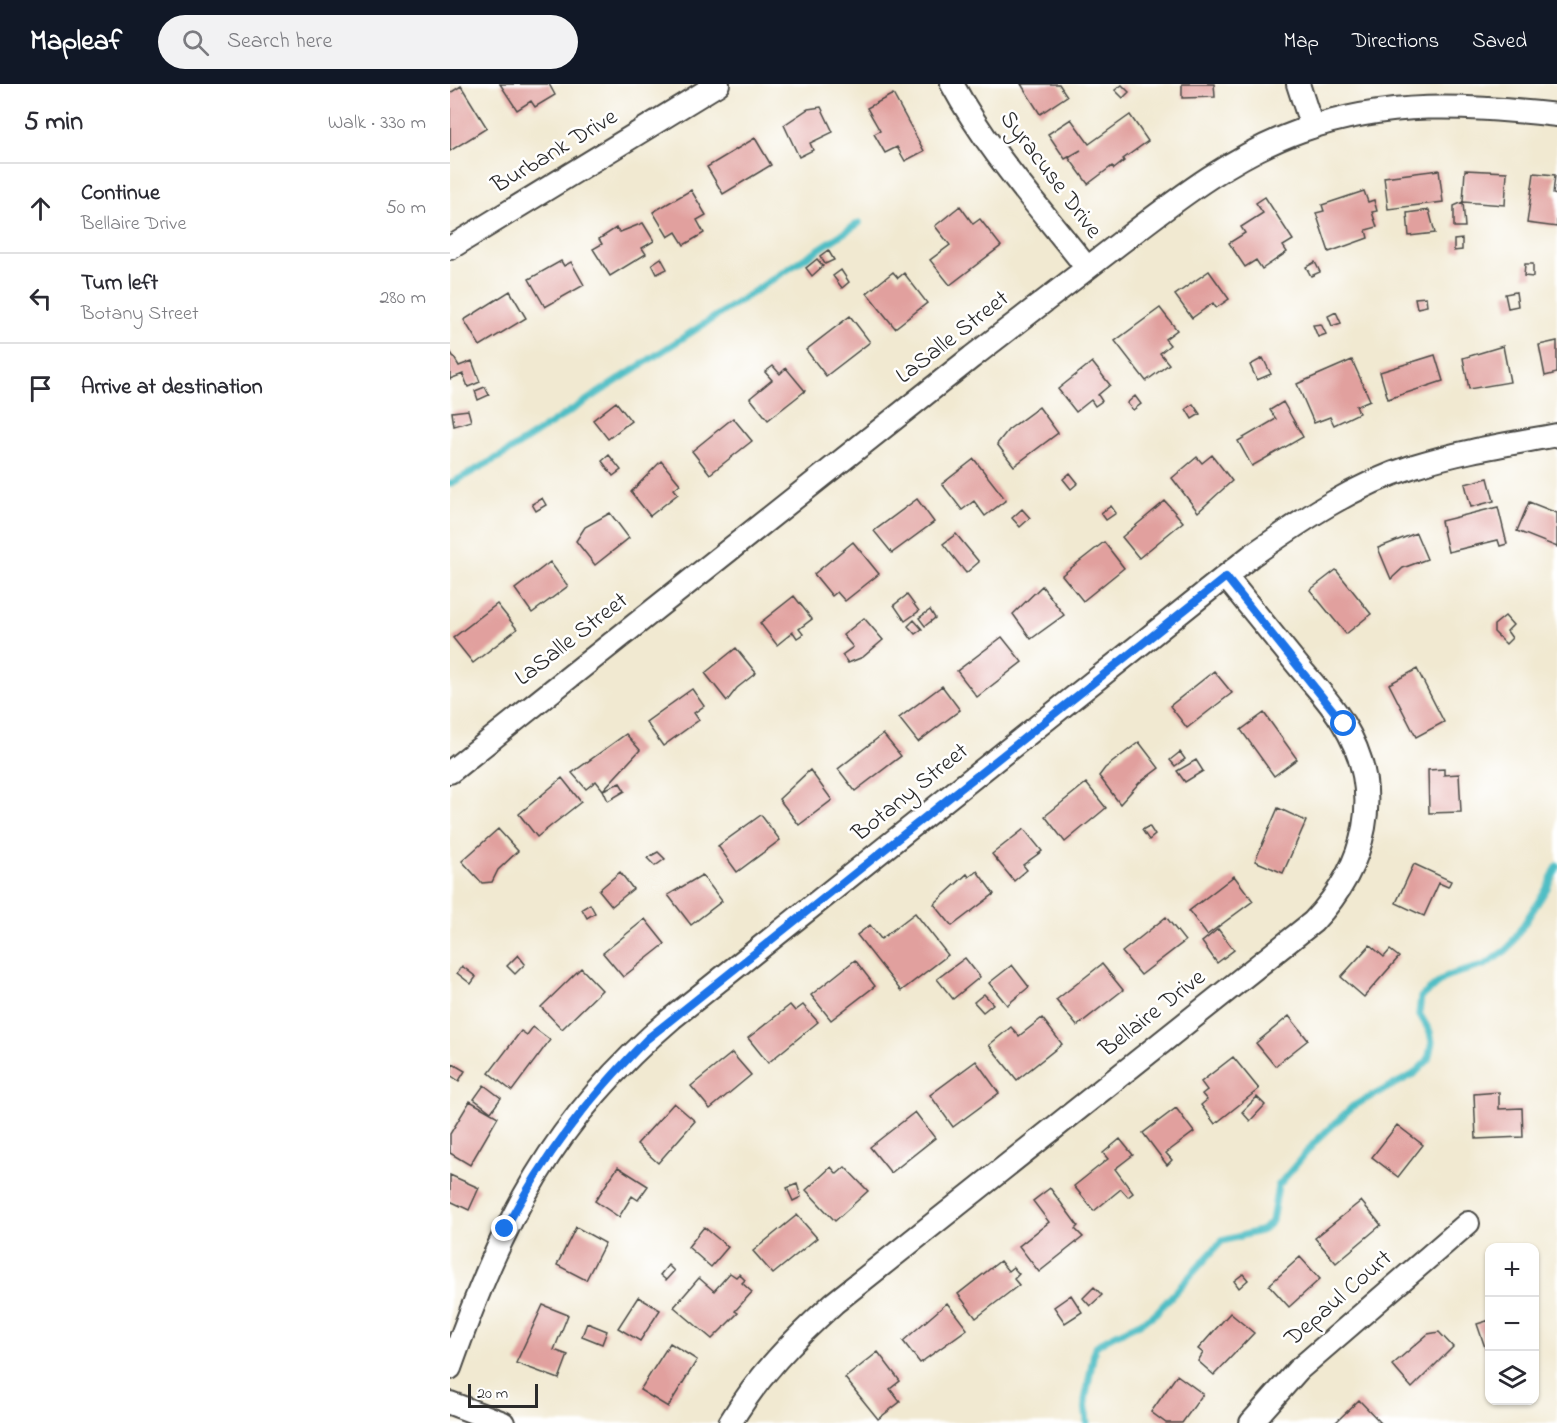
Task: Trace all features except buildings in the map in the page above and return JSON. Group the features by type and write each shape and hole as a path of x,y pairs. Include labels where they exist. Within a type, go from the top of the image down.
{"street":[{"name":"Burbank Drive","path":"450,248 718,84"},
{"name":"Syracuse Drive","path":"952,84 965,109 1008,168 1087,268"},
{"path":"1298,84 1312,127"},
{"name":"LaSalle Street","path":"450,772 1087,268 1189,190 1236,160 1312,127 1373,112 1424,106 1484,107 1557,115"},
{"name":"Botany Street","path":"450,1368 474,1301 505,1229 532,1179 569,1125 602,1085 672,1018 1226,577 1301,520 1360,487 1412,466 1466,451 1557,435"},
{"name":"Bellaire Drive","path":"730,1423 764,1373 796,1337 834,1303 1313,922 1344,884 1358,856 1365,826 1366,796 1358,753 1335,711 1226,577"},
{"name":"Depaul Court","path":"1251,1423 1298,1370 1468,1223"},
{"path":"450,1403 503,1423"}],"waterway":[{"path":"450,484 506,453 859,223"},
{"path":"1087,1423 1085,1401 1095,1347 1109,1337 1141,1323 1156,1313 1222,1241 1263,1230 1272,1221 1278,1186 1316,1141 1353,1106 1414,1074 1428,1060 1432,1042 1430,1032 1419,1013 1421,997 1447,976 1485,965 1508,949 1547,888 1557,866"}],"route":[{"path":"505,1229 532,1179 569,1125 602,1085 647,1039 1226,577 1344,724"}]}
